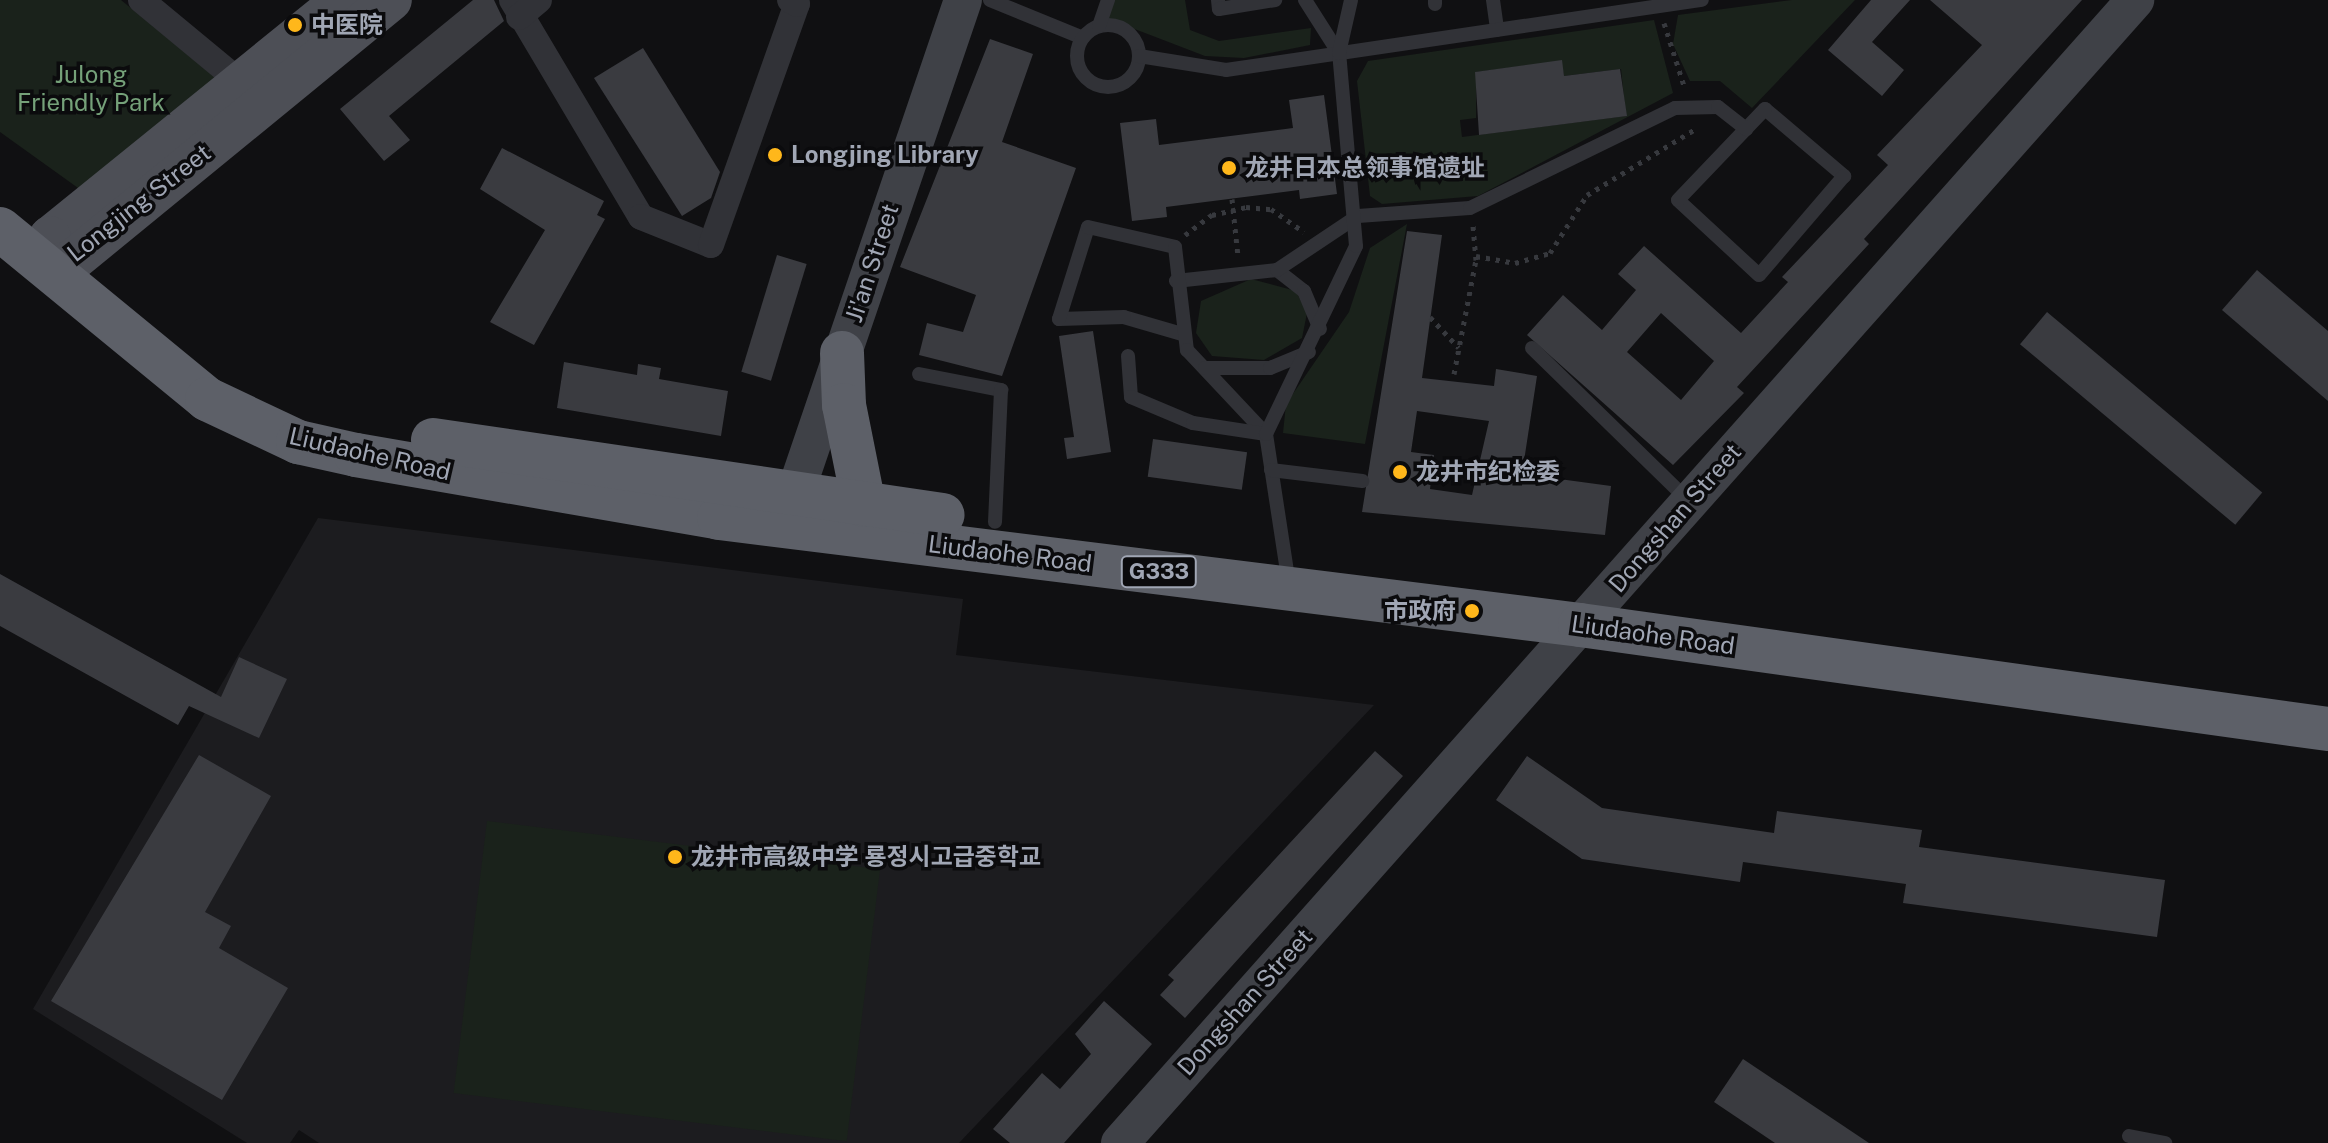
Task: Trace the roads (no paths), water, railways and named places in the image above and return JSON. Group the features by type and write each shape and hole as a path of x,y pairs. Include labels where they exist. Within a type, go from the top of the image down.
{"highway":[{"name":"Liudaohe Road","path":"0,203 207,399 298,442 790,511 2328,705"},
{"name":"Liudaohe Road","path":"0,229 57,255"},
{"path":"842,353 844,405 864,505"},
{"name":"Liudaohe Road","path":"790,511 864,505 995,522 1287,573"},
{"name":"Liudaohe Road","path":"1590,614 2328,729"}],"main road":[{"name":"Longjing Street","path":"57,255 240,82 343,0"},
{"name":"Longjing Street","path":"57,255 391,0"}],"street":[{"path":"141,0 240,82"},
{"path":"539,0 515,8 641,217 711,245 797,4 790,0"},
{"name":"Ji'an Street","path":"790,511 963,0"},
{"name":"Dongshan Street","path":"1120,1143 2135,0"}],"lane":[{"path":"990,0 1083,38"},
{"path":"1099,26 1129,33 1139,56 1129,79 1101,86 1079,67 1083,38 1099,26 1108,0"},
{"path":"1218,0 1219,9 1275,0"},
{"path":"1305,0 1339,53"},
{"path":"1287,573 1266,434 1309,352 1356,246 1358,216 1339,53 1351,0"},
{"path":"1493,0 1497,30"},
{"path":"1139,56 1226,70 1497,30 1644,4 1702,0"},
{"path":"1176,281 1277,270 1320,245 1358,216 1470,208 1693,104 1718,107 1746,129"},
{"path":"1765,109 1844,176 1759,275 1678,200 1746,129 1765,109"},
{"path":"1182,334 1124,317 1059,319 1088,227 1175,247 1182,334 1201,367 1266,434"},
{"path":"1277,270 1304,291 1320,329"},
{"path":"1532,348 1688,500"},
{"path":"1201,367 1270,368 1309,352"},
{"path":"1128,356 1131,397 1193,423 1266,434"},
{"path":"919,374 1001,390 995,522"},
{"path":"1271,470 1362,481"},
{"path":"2129,1136 2165,1143"}],"place":[{"name":"中医院","path":"295,25"},
{"name":"Longjing Library","path":"775,155"},
{"name":"龙井日本总领事馆遗址","path":"1229,168"},
{"name":"龙井市纪检委","path":"1400,472"},
{"name":"市政府","path":"1472,611"},
{"name":"龙井市高级中学 룡정시고급중학교","path":"675,857"}],"park label":[{"name":"Julong Friendly Park","path":"91,89"}]}
